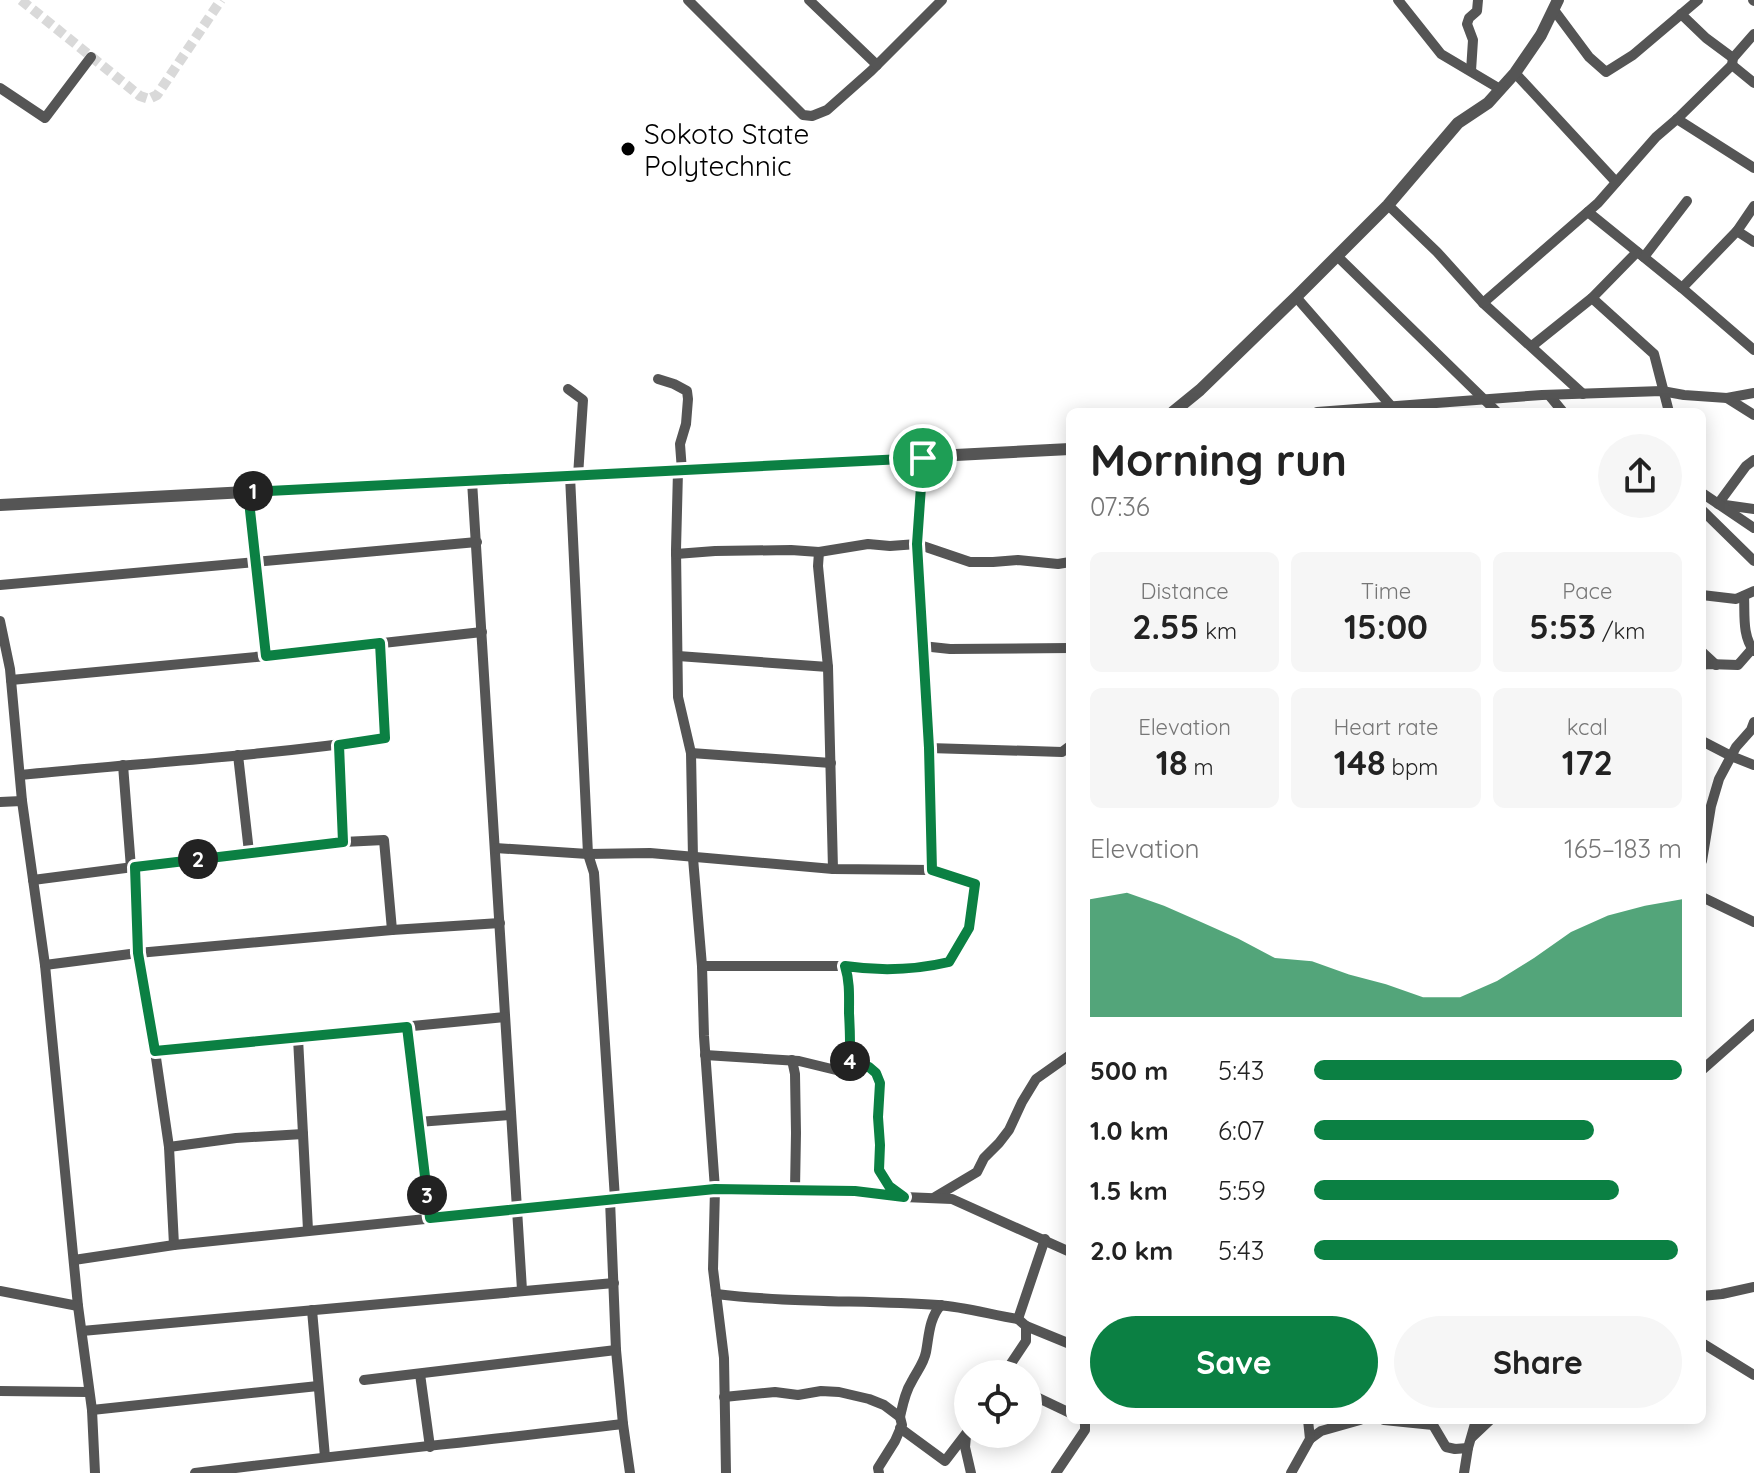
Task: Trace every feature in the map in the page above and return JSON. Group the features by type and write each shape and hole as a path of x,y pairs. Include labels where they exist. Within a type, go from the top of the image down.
{"street":[{"path":"688,0 803,115 812,116 827,110 942,0"},
{"path":"809,0 877,65"},
{"path":"1398,0 1441,54 1500,89"},
{"path":"1471,71 1473,40 1467,24 1477,11 1478,0"},
{"path":"1556,5 1589,57 1606,72 1633,55 1698,0"},
{"path":"1178,408 1200,390 1388,205 1458,123 1488,103 1515,73 1541,35 1556,5"},
{"path":"1681,14 1754,83"},
{"path":"1483,303 1588,212 1754,34"},
{"path":"0,88 45,118 91,57"},
{"path":"1515,73 1616,182"},
{"path":"1677,119 1754,168"},
{"path":"1532,346 1640,254 1687,201"},
{"path":"1388,205 1437,252 1483,303 1583,394"},
{"path":"1682,288 1737,231 1754,206"},
{"path":"1588,212 1754,350"},
{"path":"1737,231 1754,242"},
{"path":"1337,256 1494,408"},
{"path":"1296,297 1392,407"},
{"path":"1592,298 1654,354 1668,408"},
{"path":"658,379 687,391 688,399 686,424 680,444 676,554 678,697 691,753 693,858 715,1189 713,1269 724,1358 726,1473"},
{"path":"568,389 583,400 574,476 588,854 594,873 612,1200 616,1350 630,1473"},
{"path":"1381,408 1549,395 1662,391 1727,398 1754,393"},
{"path":"1549,395 1560,408"},
{"path":"1727,398 1754,415"},
{"path":"0,505 1066,449"},
{"path":"923,458 917,544 929,748 932,870"},
{"path":"1718,504 1754,460"},
{"path":"472,481 522,1290"},
{"path":"248,492 266,656"},
{"path":"1706,496 1754,528"},
{"path":"1718,504 1754,509"},
{"path":"1706,514 1754,561"},
{"path":"0,585 477,542"},
{"path":"676,554 761,550 819,552 868,544 917,544 970,562 1066,563"},
{"path":"819,552 828,667 833,869"},
{"path":"1706,595 1736,599 1749,594 1746,634 1753,650 1738,665 1706,665"},
{"path":"0,621 45,965 78,1306 92,1410 95,1473"},
{"path":"7,673 266,656 482,632"},
{"path":"20,775 385,738 380,643"},
{"path":"922,646 950,649 1066,648"},
{"path":"678,656 828,667"},
{"path":"1706,656 1716,665"},
{"path":"1706,837 1719,779 1754,722"},
{"path":"1706,743 1754,765"},
{"path":"339,745 343,842"},
{"path":"929,748 1062,752 1066,749"},
{"path":"691,753 831,763"},
{"path":"238,755 249,852"},
{"path":"123,765 138,953 169,1147 174,1245"},
{"path":"0,802 22,801"},
{"path":"33,880 249,852 384,840 392,930"},
{"path":"495,848 588,854 650,853 833,869 932,870 975,884 969,928 949,962 898,969 702,966"},
{"path":"1706,899 1754,922"},
{"path":"45,965 138,953 500,923"},
{"path":"845,966 851,1030 849,1067"},
{"path":"155,1051 505,1017"},
{"path":"1706,1066 1754,1024"},
{"path":"407,1027 430,1218"},
{"path":"298,1038 308,1230"},
{"path":"705,1055 792,1060 836,1070 869,1067 879,1077 881,1094 879,1170 889,1186 904,1197"},
{"path":"933,1198 977,1172 984,1158 1009,1130 1036,1079 1066,1058"},
{"path":"792,1060 795,1074 795,1189"},
{"path":"418,1122 511,1115"},
{"path":"169,1147 236,1138 303,1134"},
{"path":"74,1260 308,1230 715,1189 855,1191 952,1199 1066,1250"},
{"path":"1013,1360 1026,1341 1022,1323 1045,1239"},
{"path":"82,1331 614,1283"},
{"path":"1706,1295 1754,1287"},
{"path":"0,1291 78,1306"},
{"path":"716,1294 759,1299 941,1305 1022,1323 1066,1342"},
{"path":"879,1473 878,1468 900,1422 906,1391 922,1364 935,1312 941,1305"},
{"path":"312,1310 325,1457"},
{"path":"1706,1345 1754,1375"},
{"path":"364,1380 616,1350"},
{"path":"420,1374 430,1447"},
{"path":"92,1410 318,1386"},
{"path":"0,1391 88,1392"},
{"path":"724,1397 775,1392 798,1395 839,1392 884,1405 945,1461 955,1448"},
{"path":"1042,1400 1066,1411"},
{"path":"195,1473 623,1424"},
{"path":"1056,1473 1085,1430 1085,1424"},
{"path":"1308,1424 1310,1439"},
{"path":"1291,1473 1310,1439 1321,1431 1346,1424"},
{"path":"1423,1424 1433,1425 1446,1447 1470,1443 1487,1424"},
{"path":"1464,1473 1475,1424"},
{"path":"965,1448 971,1473"}],"tunnel":[{"path":"21,0 140,96 149,99 157,95 221,0"}],"place":[{"name":"Sokoto State Polytechnic","path":"628,149"}],"route":[{"path":"923,458 917,544 929,748 932,870 975,884 969,928 949,962 898,969 845,966 851,1030 849,1067 869,1067 879,1077 879,1170 889,1186 904,1197 855,1191 715,1189 430,1218 407,1027 155,1051 138,953 135,867 343,842 339,745 385,738 380,643 266,656 248,492 923,458"}]}
